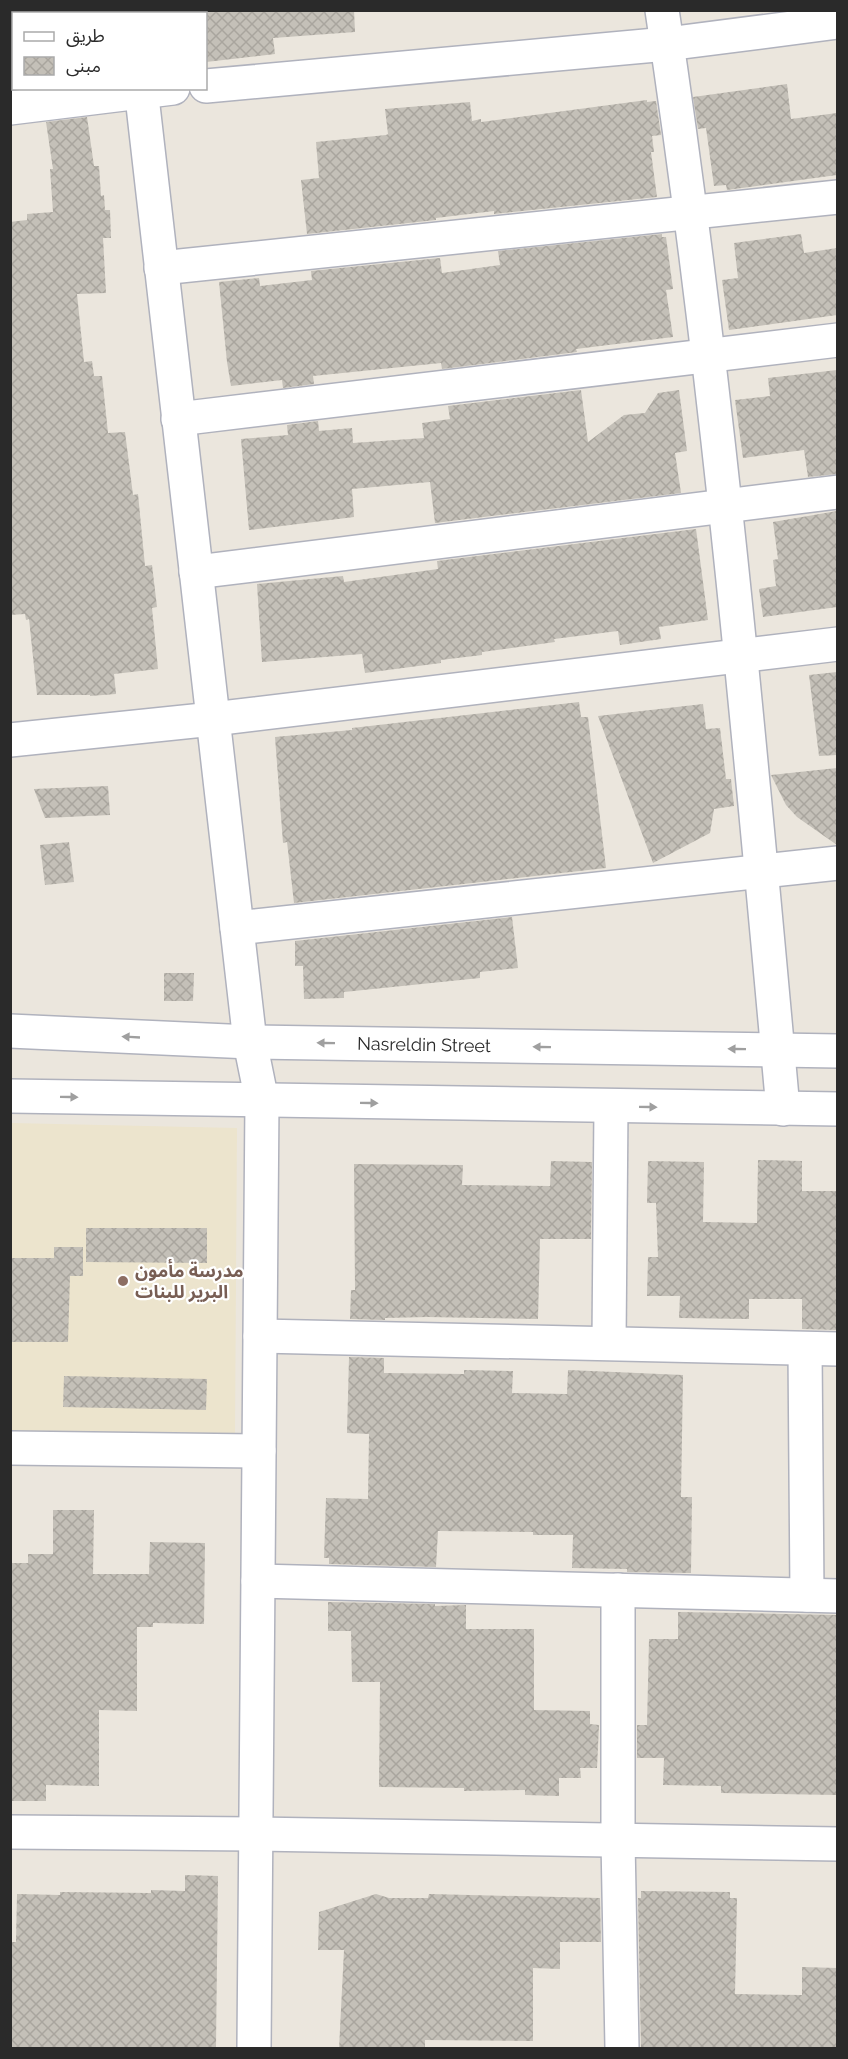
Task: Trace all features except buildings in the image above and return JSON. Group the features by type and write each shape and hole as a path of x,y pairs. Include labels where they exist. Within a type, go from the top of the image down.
{"street":[{"path":"662,10 691,214 725,505 763,872 783,1109"},
{"path":"207,86 667,44 837,22"},
{"path":"10,108 141,90 250,1042 262,1101 254,2049"},
{"path":"161,268 837,197"},
{"path":"178,419 837,340"},
{"path":"196,572 837,492"},
{"path":"10,740 213,719 837,645"},
{"path":"237,928 837,863"},
{"name":"Nasreldin Street","path":"10,1031 250,1042 837,1051"},
{"path":"10,1096 837,1109"},
{"path":"609,1342 610,1106"},
{"path":"260,1336 609,1342 837,1349"},
{"path":"258,1581 822,1595 805,1349"},
{"path":"10,1448 259,1451"},
{"path":"618,1590 618,1841 622,2049"},
{"path":"10,1832 837,1844"}],"shaded area":[{"name":"مدرسة مأمون البرير للبنات","path":"11,1123 237,1128 235,1435 11,1434"}],"place":[{"name":"مدرسة مأمون البرير للبنات","path":"123,1281"}]}
